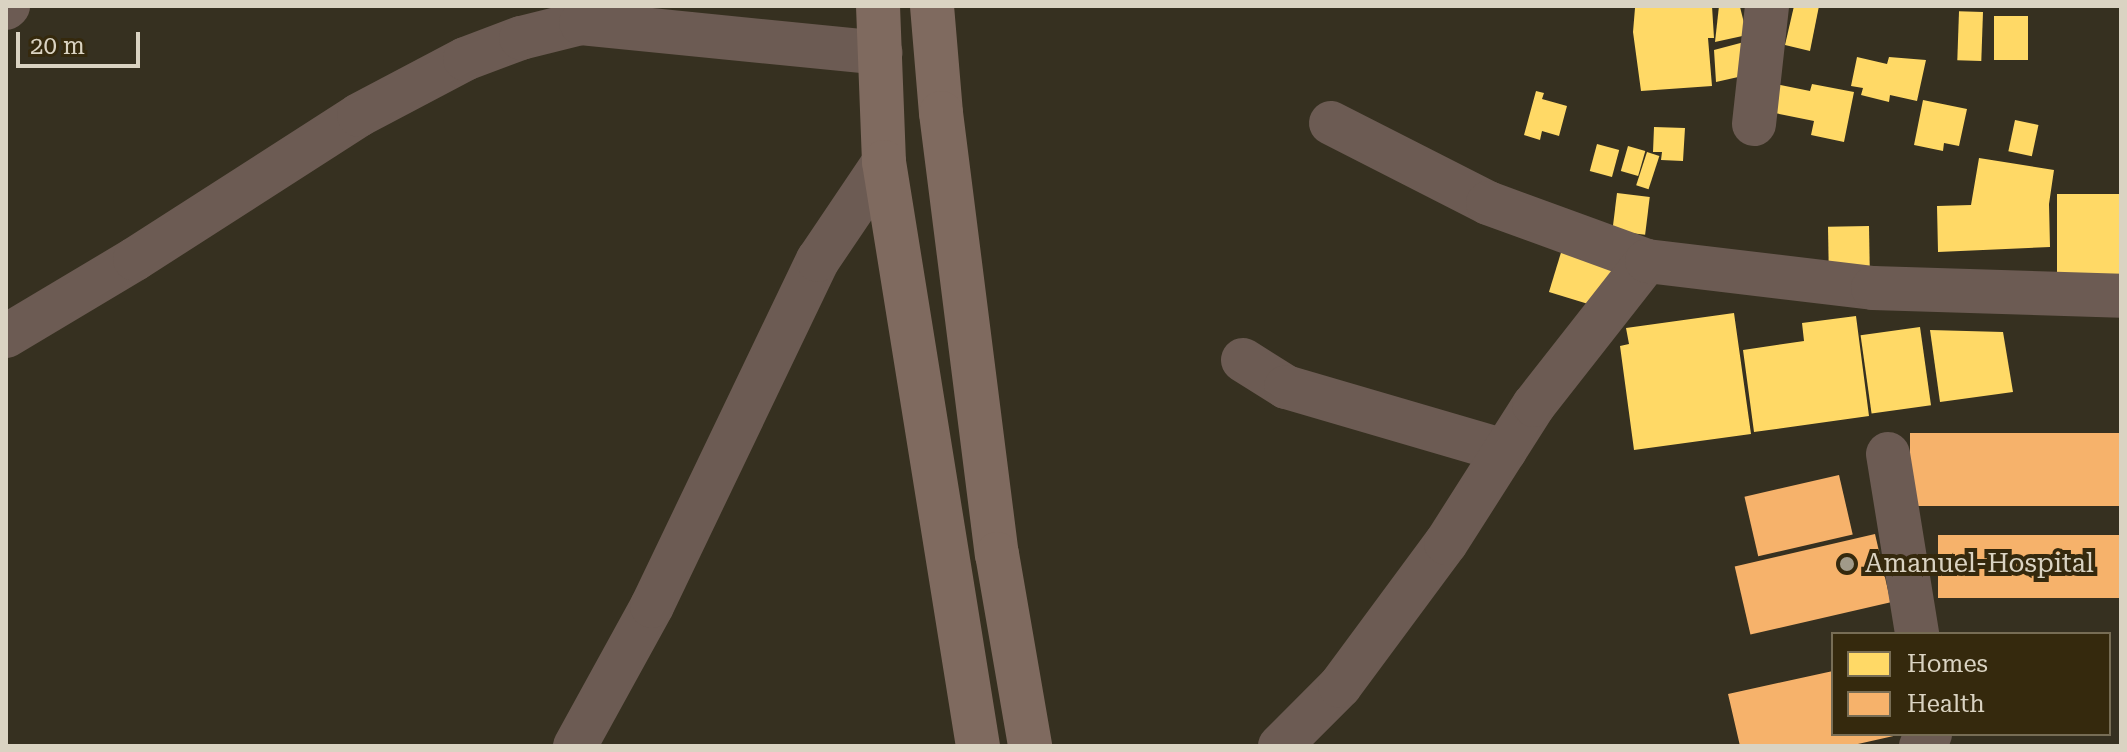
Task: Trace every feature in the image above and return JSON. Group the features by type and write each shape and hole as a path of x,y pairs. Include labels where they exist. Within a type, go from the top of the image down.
{"main road":[{"path":"878,6 884,162 978,746"},
{"path":"932,6 943,128 997,554 1030,746"}],"street":[{"path":"1754,124 1767,6"},
{"path":"6,336 135,259 359,115 465,59 521,38 581,23 881,53"},
{"path":"1331,123 1488,203 1647,261 1873,288 2121,296"},
{"path":"575,746 652,606 818,260 884,162"},
{"path":"1280,746 1340,686 1446,543 1534,405 1647,261"},
{"path":"1243,360 1286,387 1505,451"},
{"path":"1888,454 1917,632"}],"building: Homes":[{"path":"1712,6 1714,38 1708,38 1712,86 1641,91 1633,32 1635,8"},
{"path":"1719,6 1740,7 1747,35 1715,42"},
{"path":"1794,6 1819,6 1810,51 1785,45"},
{"path":"1959,11 1983,12 1981,61 1957,60"},
{"path":"1994,16 2028,16 2028,60 1994,60"},
{"path":"1748,41 1756,73 1716,82 1714,50"},
{"path":"1857,57 1887,64 1889,57 1926,60 1917,101 1890,95 1889,102 1861,95 1863,88 1851,86"},
{"path":"1776,84 1810,91 1812,84 1854,92 1844,142 1811,135 1814,121 1770,112"},
{"path":"1536,91 1544,93 1542,99 1567,106 1559,136 1542,131 1540,140 1524,135"},
{"path":"1923,100 1967,109 1959,146 1944,143 1943,151 1914,145"},
{"path":"2015,120 2038,125 2032,156 2008,151"},
{"path":"1654,127 1685,128 1683,161 1661,160 1662,152 1653,152"},
{"path":"1597,144 1619,150 1612,177 1590,171"},
{"path":"1628,146 1645,151 1638,176 1621,171"},
{"path":"1647,152 1659,156 1649,189 1636,185"},
{"path":"1979,158 2054,170 2049,204 2050,247 1938,252 1937,206 1971,205"},
{"path":"1617,193 1650,197 1645,235 1612,231"},
{"path":"2057,194 2121,194 2121,275 2057,275"},
{"path":"1869,226 1870,274 1829,275 1828,227"},
{"path":"1563,246 1619,263 1605,309 1549,292"},
{"path":"1734,313 1751,434 1634,450 1620,346 1629,344 1626,328"},
{"path":"1856,316 1869,416 1754,432 1743,350 1804,341 1802,323"},
{"path":"1920,327 1931,405 1872,414 1861,335"},
{"path":"1930,330 2003,332 2013,392 1940,402"}],"building: Health":[{"path":"1910,433 2121,433 2121,506 1910,506"},
{"path":"1839,475 1853,534 1758,556 1744,497"},
{"path":"1875,534 1891,602 1750,635 1735,566"},
{"path":"1938,535 2121,535 2121,598 1938,598"},
{"path":"1831,671 1831,736 1894,736 1849,746 1740,746 1728,694"}],"place":[{"name":"Amanuel-Hospital","path":"1847,564"}]}
